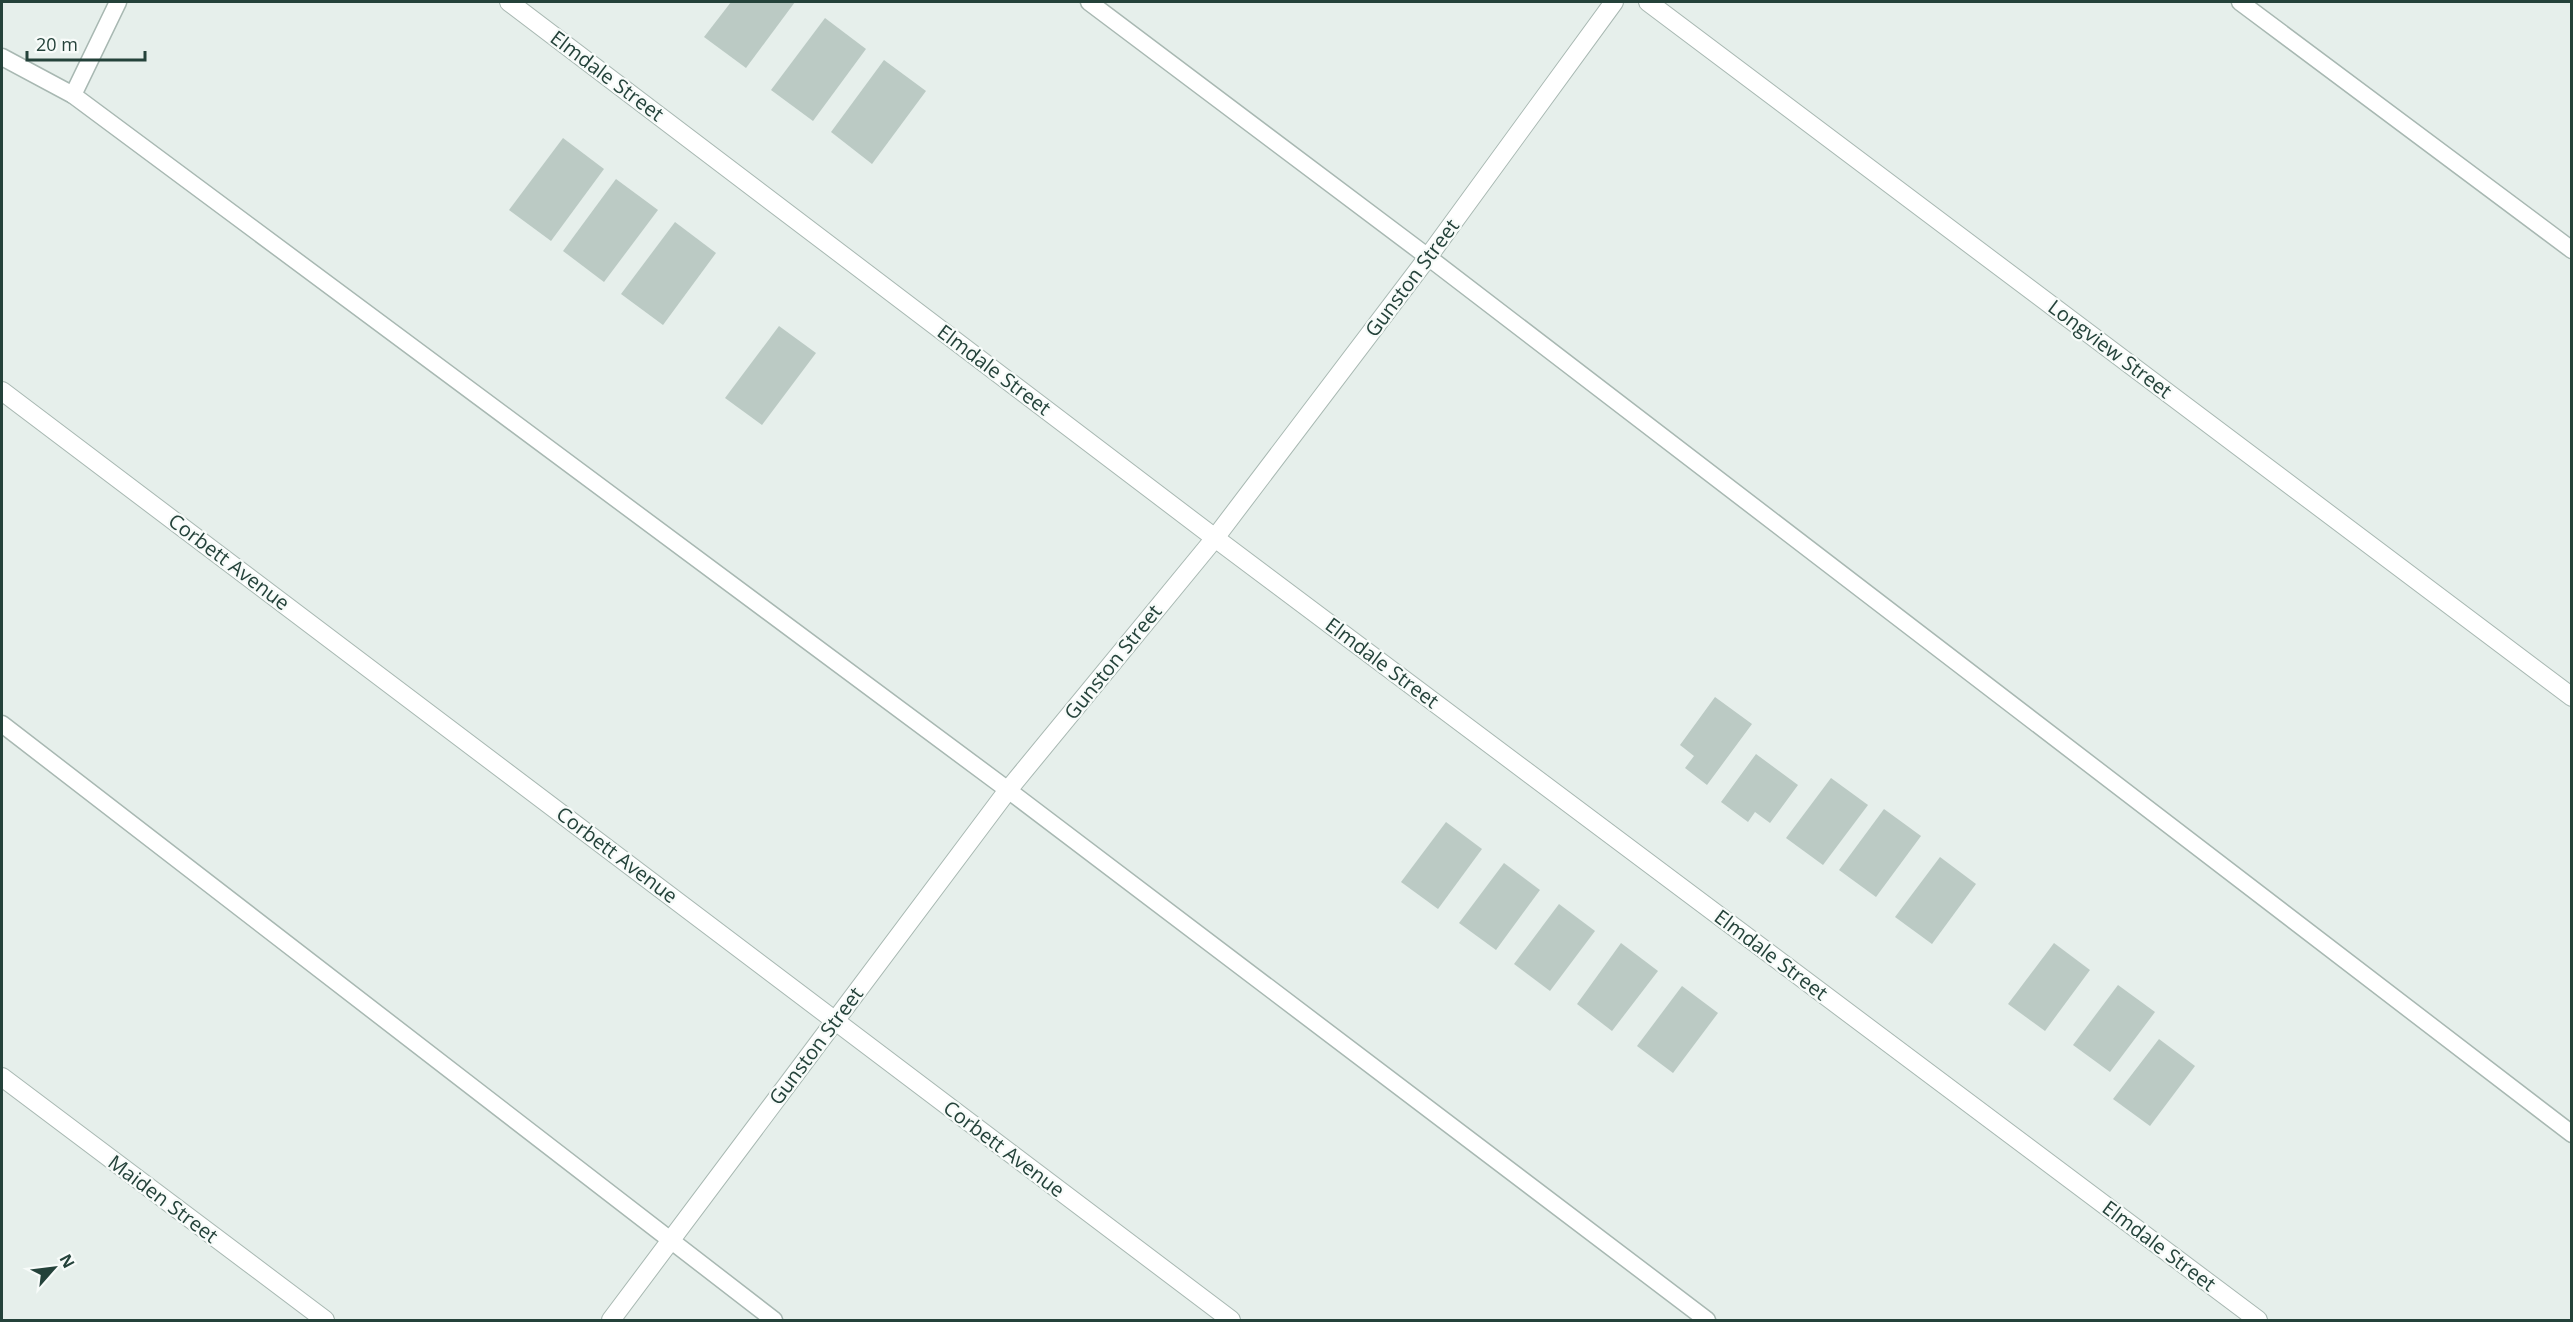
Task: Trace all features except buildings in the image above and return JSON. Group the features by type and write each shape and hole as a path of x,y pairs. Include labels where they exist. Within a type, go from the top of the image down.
{"street":[{"name":"Elmdale Street","path":"508,2 1215,538 2258,1320"},
{"name":"Gunston Street","path":"611,1320 1008,790 1215,538 1428,257 1614,2"},
{"name":"Longview Street","path":"1648,2 2571,697"},
{"name":"Corbett Avenue","path":"2,391 836,1019 870,1048 1231,1320"},
{"name":"Maiden Street","path":"2,1077 325,1320"}],"lane":[{"path":"73,95 118,2"},
{"path":"1089,2 1428,257 2571,1134"},
{"path":"2240,2 2571,250"},
{"path":"2,57 73,95 1008,790 1707,1320"},
{"path":"2,724 670,1242 774,1320"}]}
